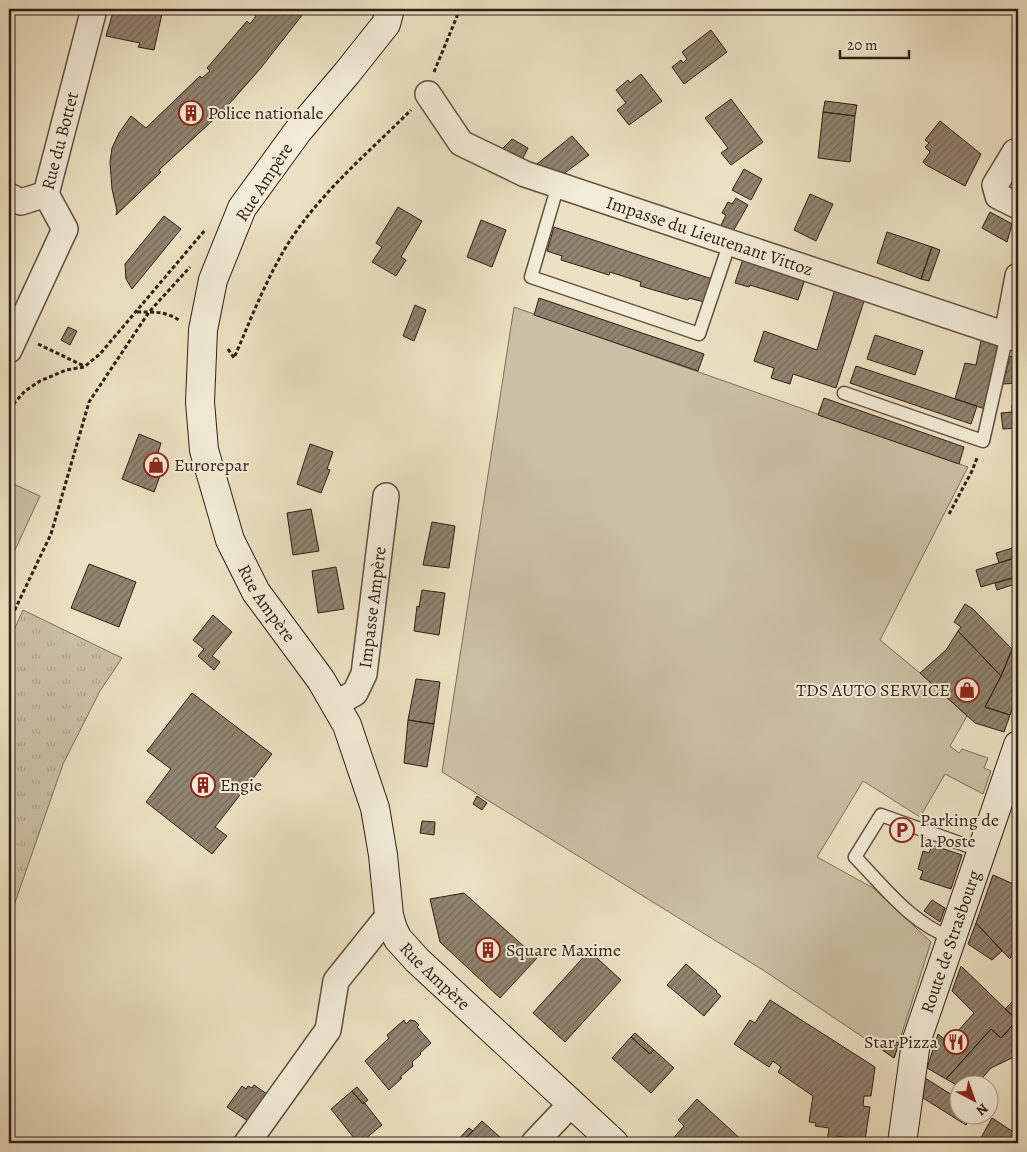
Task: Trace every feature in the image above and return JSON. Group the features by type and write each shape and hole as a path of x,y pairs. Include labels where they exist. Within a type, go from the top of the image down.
{"street":[{"name":"Rue du Bottet","path":"13,341 65,229 46,194 94,9"},
{"name":"Rue Ampère","path":"390,9 386,24 298,131 242,208 213,280 203,330 200,402 204,450 230,540 256,592 321,680 347,725 375,808 383,855 389,915 398,939 416,960 614,1143"},
{"name":"Impasse du Lieutenant Vittoz","path":"428,94 461,143 525,174 1013,337"},
{"path":"1014,152 995,185 998,196 1018,206"},
{"path":"9,196 20,202 46,194"},
{"path":"1013,337 1018,276"},
{"name":"Impasse Ampère","path":"335,704 355,693 364,674 386,496"},
{"name":"Route de Strasbourg","path":"902,1143 916,1042 1018,746"},
{"path":"247,1143 328,1030 336,981 389,915"},
{"path":"534,1143 571,1104"}],"lane":[{"path":"558,185 531,277 699,334 730,242"},
{"path":"844,393 983,441 1013,337"},
{"path":"952,938 936,932 900,904 855,857 881,815 982,851"}],"path":[{"path":"9,409 24,391 40,381 66,370 84,366 100,354 137,312 170,314 187,326 203,330 224,341 234,358 278,260 304,221 334,185 428,94 436,68 460,9"},
{"path":"9,622 51,534 89,402 150,312 196,260"},
{"path":"13,341 84,366"},
{"path":"949,514 972,471 983,441"}],"green space":[{"path":"514,307 968,467 880,640 967,716 950,746 959,753 962,749 988,758 984,768 991,771 983,794 945,774 920,817 863,781 817,857 873,888 931,942 894,1058 763,970 442,772"},
{"path":"9,482 40,496 9,563"},
{"path":"23,610 122,658 100,691 63,764 9,920 9,641"}],"building":[{"path":"114,9 163,9 154,50 138,47 140,43 106,36"},
{"name":"Police nationale","path":"257,9 307,9 260,69 223,111 159,170 161,172 116,215 110,162 112,148 119,133 131,116 146,128 200,76 202,78 210,71 207,68 247,21 250,24 256,16 253,14"},
{"path":"711,30 727,52 684,84 672,67 681,60 683,63 687,59 682,52"},
{"path":"641,74 662,101 629,125 617,110 626,103 616,90 628,80 630,83"},
{"path":"731,99 763,142 731,165 721,153 728,148 705,118"},
{"path":"825,101 857,105 855,116 823,112"},
{"path":"823,112 855,116 850,162 818,158"},
{"path":"940,121 981,154 965,186 923,162 930,152 925,147 929,143 925,140"},
{"path":"572,136 589,155 558,178 532,168"},
{"path":"512,139 528,148 520,164 499,152"},
{"path":"744,169 762,179 751,200 732,190"},
{"path":"810,194 833,204 816,241 794,230"},
{"path":"736,198 748,205 732,233 719,229 726,215 722,213 728,202 732,204"},
{"path":"398,207 422,221 401,257 406,260 396,276 372,262 382,247 376,243"},
{"path":"990,212 1012,224 1007,242 982,228"},
{"path":"164,216 181,229 132,289 126,279 125,264"},
{"path":"481,220 506,230 492,267 467,257"},
{"path":"554,227 712,279 704,302 689,298 688,300 640,286 641,282 610,272 609,275 561,260 562,256 547,251"},
{"path":"887,232 932,247 921,279 877,263"},
{"path":"932,247 940,250 929,281 921,279"},
{"path":"743,259 805,279 798,300 750,285 749,287 735,283"},
{"path":"835,289 865,298 836,388 793,374 790,384 771,378 774,368 754,361 764,331 817,350"},
{"path":"539,298 704,354 698,371 534,315"},
{"path":"415,305 426,310 414,341 403,336"},
{"path":"68,327 77,331 70,345 61,340"},
{"path":"875,335 923,351 915,375 867,359"},
{"path":"982,336 1000,342 985,409 955,399 965,363 976,365"},
{"path":"1010,356 1018,358 1018,383 1003,384"},
{"path":"856,366 977,406 971,424 850,383"},
{"path":"824,398 964,447 959,464 818,415"},
{"path":"1012,405 1018,405 1018,428 1003,429 1001,413 1012,412"},
{"path":"139,434 161,443 157,456 166,460 154,492 122,479"},
{"path":"310,444 333,452 327,469 330,470 321,493 297,484"},
{"path":"311,509 319,551 293,555 287,513"},
{"path":"432,522 455,526 449,568 423,565"},
{"path":"1016,547 1018,557 999,563 996,553"},
{"path":"1018,557 1018,576 981,587 976,570"},
{"path":"89,564 136,582 119,627 71,608"},
{"path":"336,567 344,609 318,613 312,571"},
{"path":"1017,577 1018,583 997,590 995,583"},
{"path":"422,590 445,593 439,635 414,631 417,606 419,607"},
{"path":"965,604 973,609 1012,649 1001,676 958,631 961,627 954,622"},
{"path":"213,615 232,632 212,656 220,662 214,670 198,656 204,649 193,640"},
{"name":"TDS AUTO SERVICE","path":"958,631 1001,676 985,707 1010,715 1004,732 975,723 920,673 946,650"},
{"path":"1015,643 1018,643 1018,691 1010,715 985,707"},
{"path":"416,679 440,682 434,724 408,720"},
{"name":"Engie","path":"192,693 272,754 215,827 227,836 212,854 146,802 171,769 147,751"},
{"path":"408,720 434,724 427,767 404,763"},
{"path":"477,796 487,803 482,810 473,804"},
{"path":"422,821 435,822 434,835 420,833"},
{"path":"932,845 962,855 951,889 920,879 923,871 918,869 923,851 929,853"},
{"path":"993,875 1018,886 1018,938 1010,959 976,923"},
{"name":"Square Maxime","path":"464,893 537,958 500,998 440,942 430,899"},
{"path":"932,900 945,908 940,922 924,911"},
{"path":"976,923 1002,951 992,960 968,944"},
{"path":"589,951 621,980 565,1042 533,1013"},
{"path":"686,964 721,996 704,1016 667,985"},
{"path":"961,966 1017,1020 1001,1038 991,1029 946,1079 927,1068 938,1034 948,1042 974,1013 952,991"},
{"path":"770,1000 875,1067 871,1096 864,1096 863,1106 870,1107 865,1140 836,1136 835,1143 827,1143 829,1128 815,1126 816,1123 809,1122 813,1096 778,1072 781,1067 773,1061 769,1067 734,1044 750,1020 755,1023"},
{"path":"1014,1000 1018,1004 1018,1021 1005,1009"},
{"path":"404,1020 406,1024 410,1020 415,1021 419,1025 417,1027 431,1043 412,1062 413,1066 389,1090 365,1061 389,1038 387,1035"},
{"path":"1017,1020 1018,1055 991,1068 986,1074 950,1074 991,1029 1001,1038"},
{"path":"635,1033 654,1050 650,1054 631,1037"},
{"path":"631,1037 650,1054 654,1050 674,1068 651,1093 612,1058"},
{"path":"889,1040 899,1043 894,1058 884,1051 886,1042"},
{"path":"925,1078 950,1094 950,1115 923,1098"},
{"path":"254,1085 267,1094 248,1121 227,1107 242,1086 246,1089 248,1086 252,1088"},
{"path":"357,1087 368,1100 363,1104 352,1091"},
{"path":"352,1091 363,1104 364,1102 382,1125 360,1143 358,1143 331,1109"},
{"path":"697,1099 745,1143 669,1143 684,1126 678,1120"},
{"path":"482,1121 502,1139 499,1143 461,1143"},
{"path":"1000,1123 1018,1135 1018,1143 978,1143 989,1124"},
{"path":"469,1128 473,1131 461,1143 455,1143"}],"place":[{"name":"Police nationale","path":"191,113"},
{"name":"Eurorepar","path":"156,465"},
{"name":"TDS AUTO SERVICE","path":"967,690"},
{"name":"Engie","path":"203,785"},
{"name":"Parking de la Poste","path":"902,830"},
{"name":"Square Maxime","path":"488,950"},
{"name":"Star Pizza","path":"956,1042"}]}
